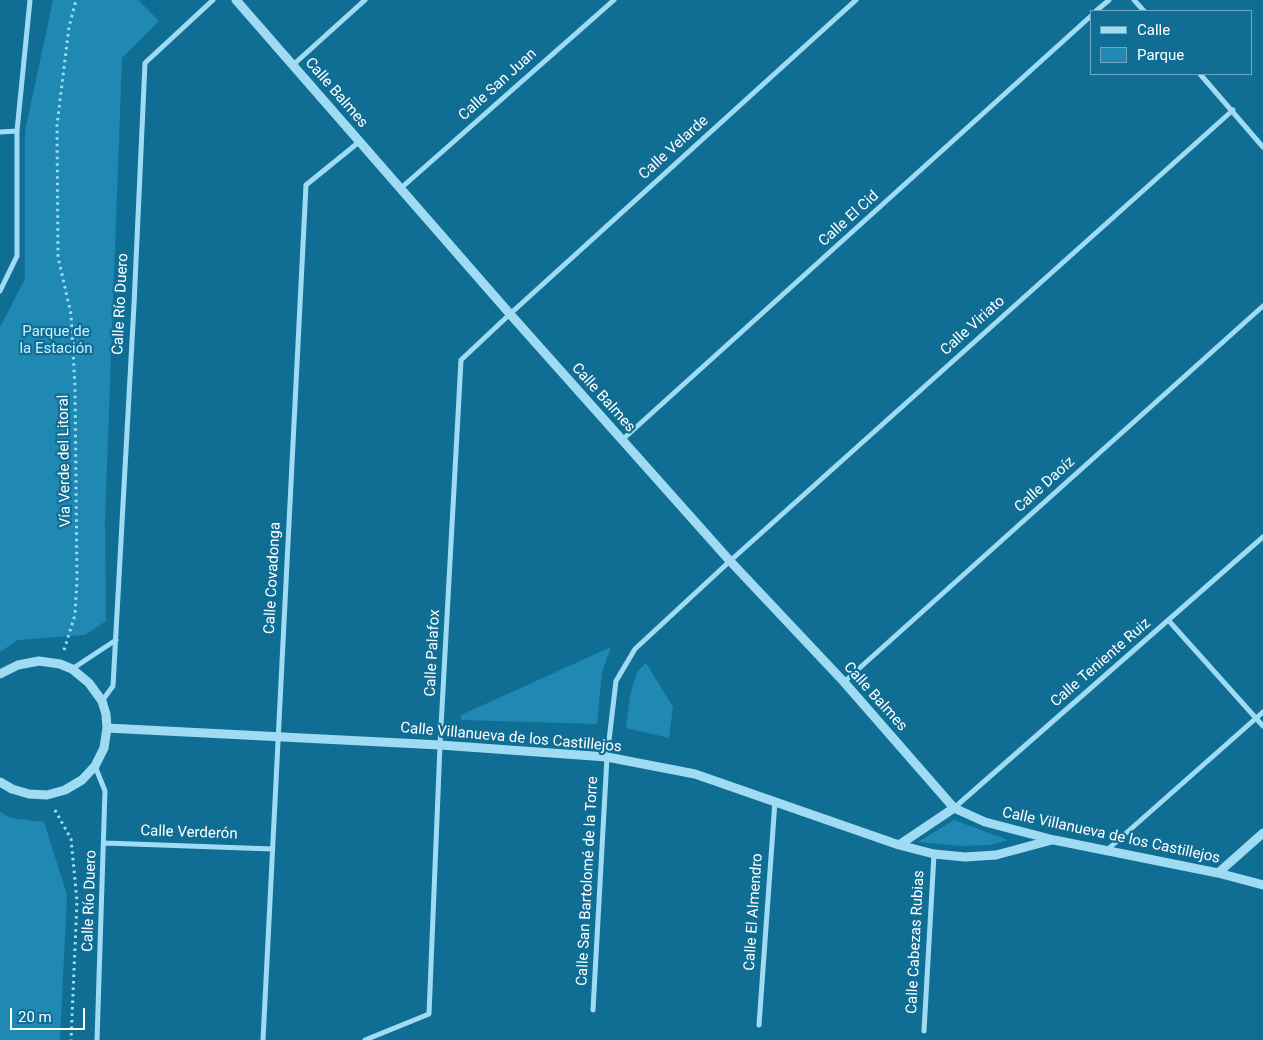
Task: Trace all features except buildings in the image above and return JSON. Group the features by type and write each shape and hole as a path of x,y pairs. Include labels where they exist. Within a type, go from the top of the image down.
{"street":[{"path":"0,291 18,256 17,132 30,0"},
{"name":"Calle Río Duero","path":"102,701 113,686 135,295 145,63 214,0"},
{"name":"Calle Balmes","path":"236,0 510,314 730,561 844,682 954,808"},
{"path":"293,66 365,0"},
{"name":"Calle San Juan","path":"400,189 614,0"},
{"name":"Calle Velarde","path":"510,314 856,0"},
{"path":"1097,10 1109,0"},
{"path":"1134,0 1143,10"},
{"name":"Calle El Cid","path":"622,440 1090,17"},
{"path":"1201,75 1263,148"},
{"name":"Calle Viriato","path":"730,561 1232,110"},
{"path":"0,132 17,132"},
{"name":"Calle Covadonga","path":"263,1040 306,185 359,142"},
{"name":"Calle Daoíz","path":"844,682 1263,306"},
{"name":"Calle Palafox","path":"365,1040 429,1014 440,745 461,360 510,314"},
{"name":"Calle Teniente Ruiz","path":"954,808 1263,537"},
{"name":"Calle San Bartolomé de la Torre","path":"594,1010 607,757 616,681 635,649 730,561"},
{"path":"1169,620 1263,726"},
{"path":"72,669 116,640"},
{"path":"0,674 18,665 39,661 60,664 72,669 89,683 102,701 106,714 107,728 104,748 95,766 82,780 65,790 46,795 29,794 12,789 0,782"},
{"path":"1107,850 1263,712"},
{"name":"Calle Villanueva de los Castillejos","path":"107,728 440,745 607,757 695,774 899,845 934,854 966,857 996,855 1054,840"},
{"name":"Calle Río Duero","path":"95,766 105,791 105,843 97,1040"},
{"name":"Calle El Almendro","path":"759,1024 774,801"},
{"path":"899,845 954,808"},
{"name":"Calle Villanueva de los Castillejos","path":"954,808 985,822 1054,840 1263,885"},
{"path":"1218,874 1263,833"},
{"name":"Calle Verderón","path":"105,843 272,849"},
{"name":"Calle Cabezas Rubias","path":"924,1031 934,854"}],"path":[{"name":"Vía Verde del Litoral","path":"60,664 75,615 77,580 75,378 71,314 58,257 57,125 69,27 76,0"},
{"path":"46,795 71,839 76,892 71,1040"}],"green space":[{"name":"Parque de la Estación","path":"53,0 138,0 159,21 122,58 105,519 106,621 85,635 18,640 0,652 0,327 25,279 25,131"},
{"path":"611,647 602,672 597,724 461,720 461,715"},
{"path":"646,663 673,707 669,738 626,728 630,695 637,672"},
{"path":"0,812 11,818 44,822 67,895 60,1040 0,1040"},
{"path":"954,820 1008,840 990,845 960,846 918,842"}]}
